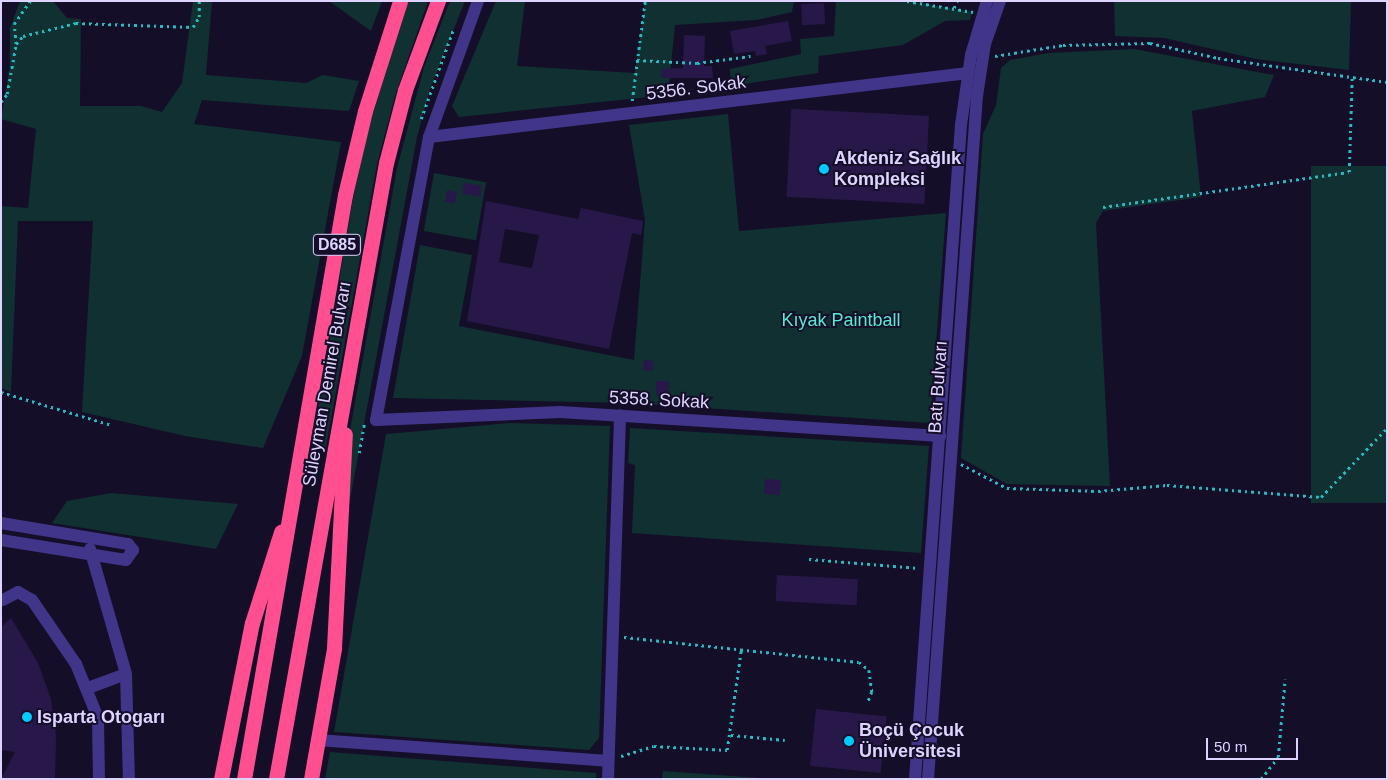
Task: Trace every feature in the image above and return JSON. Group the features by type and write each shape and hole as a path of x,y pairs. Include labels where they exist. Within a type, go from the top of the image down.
{"highway":[{"name":"Süleyman Demirel Bulvarı","path":"244,779 356,144 400,1"},
{"name":"Süleyman Demirel Bulvarı","path":"276,779 349,368 395,124 438,1"},
{"path":"310,779 334,648 349,368"},
{"path":"221,779 252,623 294,493"}],"street":[{"path":"429,137 478,1"},
{"name":"Batı Bulvarı","path":"915,779 968,73 986,1"},
{"name":"Batı Bulvarı","path":"928,779 982,58 1000,1"},
{"name":"5356. Sokak","path":"429,137 968,73"},
{"name":"5358. Sokak","path":"429,137 376,420 515,412 620,415 940,436"},
{"path":"608,779 620,415"},
{"path":"1,523 87,537 133,547 129,560 1,540"},
{"path":"87,537 126,674 129,779"},
{"path":"3,600 18,592 38,605 88,688 99,729 99,779"},
{"path":"88,688 126,674"},
{"path":"318,740 608,761"}],"path":[{"path":"1,102 7,94 16,44 14,24 30,1"},
{"path":"16,44 23,36 76,22 194,27 200,17 199,1"},
{"path":"630,113 646,1"},
{"path":"907,1 982,14"},
{"path":"954,8 957,1"},
{"path":"982,58 1063,45 1150,43 1218,58 1387,82"},
{"path":"637,60 697,63 751,56"},
{"path":"1103,207 1349,172 1352,164 1352,76"},
{"path":"1,392 112,425"},
{"path":"951,461 1007,488 1098,491 1167,485 1312,497 1326,494 1387,428"},
{"path":"809,559 930,569"},
{"path":"612,636 859,662 869,670 872,692 868,702"},
{"path":"608,761 654,746 723,752 730,746 741,650"},
{"path":"1262,779 1278,756 1285,679"},
{"path":"731,735 785,740"}],"green space":[{"path":"20,1 53,1 67,18 81,19 80,106 141,106 162,112 182,83 193,1 212,1 206,75 306,83 323,75 359,81 349,111 202,100 194,124 341,142 302,356 263,448 185,436 82,412 93,221 18,221 11,392 1,388 1,206 28,208 36,129 1,119 10,65 10,28"},
{"path":"329,1 382,1 371,31"},
{"path":"408,1 428,1 395,96 377,164 326,447 312,445 352,204 367,133"},
{"path":"450,1 465,1 429,92 417,137 338,565 344,464 397,168 424,67"},
{"path":"496,1 525,1 517,66 635,73 645,1 794,1 792,12 756,20 675,25 668,95 459,117 452,106"},
{"path":"836,1 907,1 972,12 970,20 945,21 903,45 819,56 818,73 731,86 730,69 801,54 800,39 834,36"},
{"path":"1114,1 1351,1 1349,70 1256,59 1164,38 1115,36"},
{"path":"1134,49 1274,75 1265,97 1192,111 1201,197 1103,211 1096,223 1110,486 1007,484 961,458 983,134 996,105 1001,68 1010,60 1049,53"},
{"name":"Kıyak Paintball","path":"728,114 739,231 946,213 930,423 630,403 393,398 420,245 472,255 459,326 634,360 645,220 629,125"},
{"path":"1311,166 1387,166 1387,503 1311,503"},
{"path":"434,173 486,182 476,240 424,231"},
{"path":"511,423 610,426 599,738 589,750 334,732 386,434"},
{"path":"630,428 929,446 921,553 632,533 635,465 628,463"},
{"path":"111,493 238,504 216,549 52,523 67,501"},
{"path":"330,752 596,773 596,779 325,779"},
{"path":"663,771 761,778 761,779 662,779"}],"building":[{"path":"824,3 825,24 802,25 801,4"},
{"path":"788,21 792,41 765,46 767,54 756,56 755,51 734,54 730,31"},
{"path":"684,35 705,36 704,66 712,66 713,78 661,78 661,69 683,68"},
{"path":"791,109 929,116 924,204 787,197"},
{"path":"464,183 482,186 480,197 462,194"},
{"path":"447,190 457,192 455,204 445,202"},
{"path":"486,201 578,219 581,208 643,221 641,235 632,233 609,349 467,321","holes":["505,229 539,235 532,268 499,262"]},
{"path":"644,360 654,361 653,371 643,370"},
{"path":"656,381 669,381 669,396 656,396"},
{"path":"765,479 781,480 780,495 764,494"},
{"path":"777,575 858,579 857,605 776,601"},
{"name":"Isparta Otogarı","path":"11,618 38,663 51,699 56,735 55,779 1,779 15,752 2,750 1,738 1,627"},
{"name":"Boçü Çocuk Üniversitesi","path":"816,709 887,716 881,773 810,766"}],"place":[{"name":"Akdeniz Sağlık Kompleksi","path":"824,169"},
{"name":"Isparta Otogarı","path":"27,717"},
{"name":"Boçü Çocuk Üniversitesi","path":"849,741"}]}
